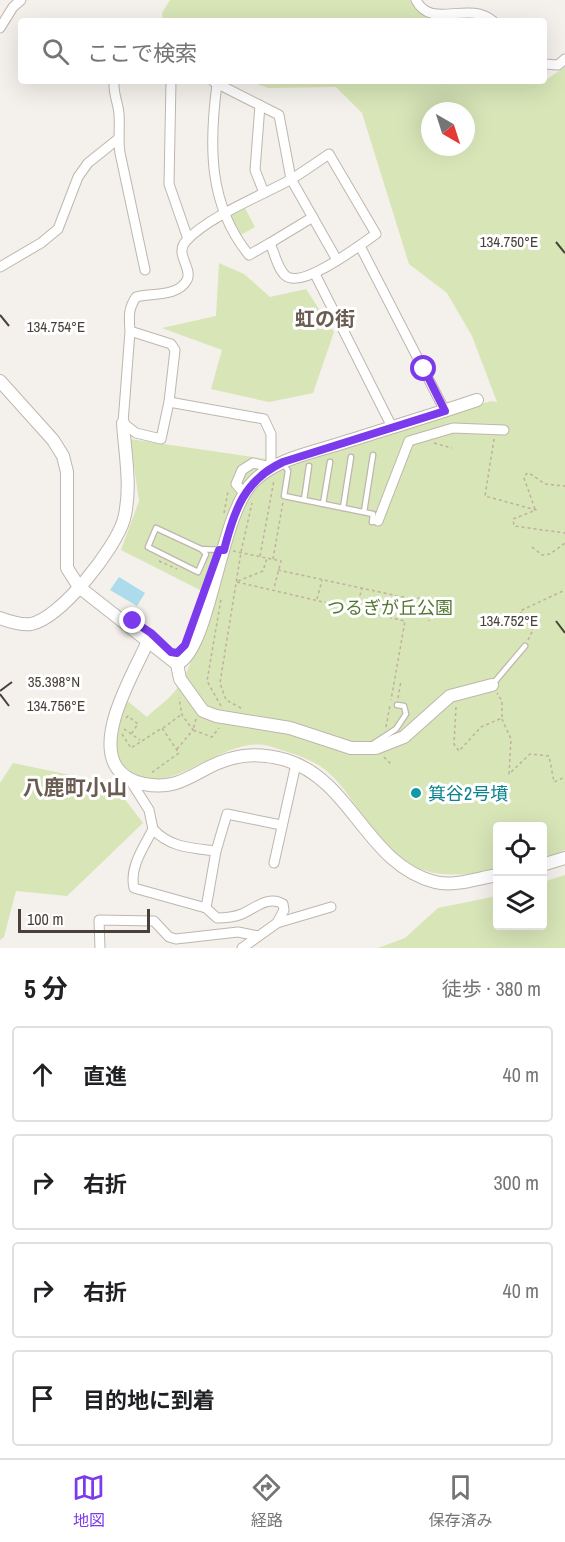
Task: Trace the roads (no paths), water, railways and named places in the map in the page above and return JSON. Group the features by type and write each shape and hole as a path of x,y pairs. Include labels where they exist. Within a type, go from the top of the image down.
{"street":[{"path":"0,28 13,7 21,0"},
{"path":"416,0 426,12 436,14 477,10 489,18"},
{"path":"547,64 558,65 565,59"},
{"path":"114,84 113,91 119,115 118,139 145,270"},
{"path":"171,84 169,184 188,239"},
{"path":"214,84 212,168 216,192 224,215 249,255 313,217"},
{"path":"218,84 279,115 291,179 337,260"},
{"path":"260,105 255,170 264,193"},
{"path":"0,267 41,243 58,229 78,177 88,163 118,139"},
{"path":"0,618 29,624 39,621 79,587 117,537 124,519 128,489 123,423 130,306 136,297 171,292 186,282 188,276 182,255 183,245 188,239 224,215 291,179 329,154 376,234 315,274 292,279 284,275 270,243"},
{"path":"360,246 445,411"},
{"path":"315,274 392,427"},
{"path":"123,423 136,433 161,439 169,402 175,350 171,344 130,331"},
{"path":"0,381 53,441 63,456 67,472 67,568 79,587 177,664 183,684 203,711 228,718 290,728 351,748 368,748 386,744 404,736 450,696 492,685"},
{"path":"177,664 184,661 199,628 233,516 277,465 477,400"},
{"path":"169,402 264,419 271,434 277,465"},
{"path":"378,522 409,441 453,428 500,430"},
{"path":"148,641 109,749 117,768 130,780 149,810 153,829 163,840 181,847 216,850"},
{"path":"130,780 163,787 181,783 230,758 265,755 296,764 325,782 340,796 385,854 409,870 436,882 464,882 493,876"},
{"path":"274,862 296,764"},
{"path":"206,908 216,850 227,814 281,825"},
{"path":"153,829 132,878 134,888 206,908 217,918 232,917 268,901 278,901 284,910 277,923"},
{"path":"547,864 565,858"},
{"path":"242,948 277,923 331,907"},
{"path":"100,948 99,920 154,921 169,937 176,939 238,932 258,936"}],"lane":[{"path":"364,512 373,455"},
{"path":"343,508 351,457"},
{"path":"323,504 330,462"},
{"path":"277,465 288,471 284,496 373,514 372,522 378,522"},
{"path":"304,500 309,466"},
{"path":"201,549 207,554 198,572 148,546 156,528 201,549 224,550"},
{"path":"492,685 525,646"},
{"path":"368,748 396,729 406,714 404,706 397,705"}],"water":[{"path":"119,577 145,593 137,606 110,590"}],"place":[{"name":"箕谷2号墳","path":"416,793"}],"district":[{"name":"虹の街","path":"325,318"},
{"name":"八鹿町小山","path":"75,787"}],"park label":[{"name":"つるぎが丘公園","path":"390,607"}]}
